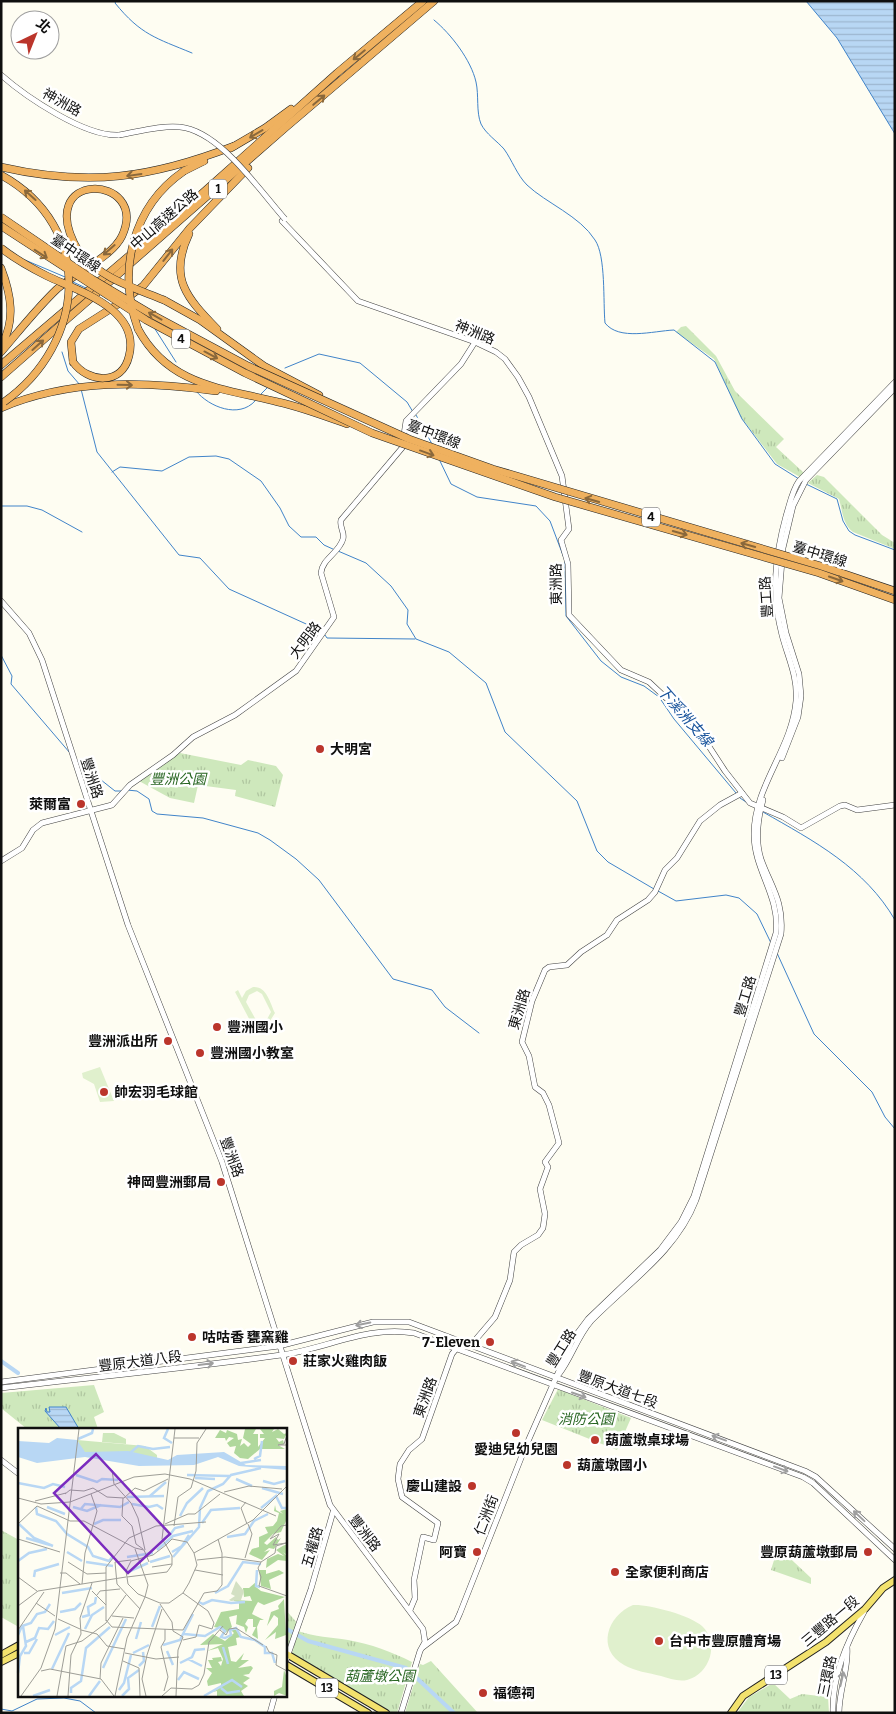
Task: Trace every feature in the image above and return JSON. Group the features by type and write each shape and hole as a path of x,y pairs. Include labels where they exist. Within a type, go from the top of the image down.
{"highway":[{"name":"中山高速公路","path":"1,365 198,197 337,73 423,1"},
{"name":"中山高速公路","path":"1,377 285,128 434,1"},
{"path":"1,167 54,177 81,179 183,168 234,146 279,119 337,73"},
{"path":"1,248 31,268 96,299 120,318 126,330 130,347 127,363 121,370 110,377 97,378 84,374 73,362 71,342 79,329 138,290 201,218 285,128"},
{"path":"183,168 155,198 135,234 131,247 128,276 131,304 136,323 149,347 174,370 197,382 261,397 372,433"},
{"path":"1,175 15,182 35,199 51,221 65,252 69,282 66,317 54,348 34,377 4,405"},
{"path":"1,352 58,288 109,251 120,240 126,224 124,207 111,192 94,188 79,192 70,203 66,220 68,229 79,252 89,264 115,281 184,310 264,366 372,422"},
{"name":"臺中環線","path":"1,217 92,279 151,314 248,366 409,439 493,469 820,566 895,592"},
{"path":"201,218 183,247 180,272 184,290 196,307 222,334 264,366"},
{"name":"臺中環線","path":"1,226 146,320 244,373 372,433 555,497 819,573 895,600"},
{"path":"1,268 11,302 10,322 1,346"},
{"path":"4,405 52,392 106,385 183,387 261,397"}],"main road":[{"name":"三豐路一段","path":"731,1713 742,1696 826,1642 865,1609 884,1588 895,1580"},
{"path":"1,1655 18,1646"},
{"path":"1,1662 18,1654"},
{"name":"13","path":"287,1654 386,1713"},
{"name":"13","path":"286,1664 368,1713"}],"street":[{"name":"神洲路","path":"1,75 56,113 98,133 119,135 172,127 201,132 228,154 300,239 358,301 475,342 496,352 518,377 534,409 564,485 569,529 561,540"},
{"name":"大明路","path":"90,810 112,805 130,786 173,755 193,737 235,714 296,671 334,617 321,573 322,566 342,541 341,520 402,448 406,420 461,364 475,342"},
{"name":"豐工路","path":"556,1378 591,1322 664,1252 687,1221 696,1200 782,921 778,897 759,848 759,808 793,734 800,704 800,674 781,611 779,584 783,548 793,506 803,480 895,382"},
{"name":"豐工路","path":"803,480 895,388"},
{"name":"東洲路","path":"561,540 568,564 567,610 572,620 621,670 649,682 695,725 750,803 783,817 801,828 840,806 845,805 857,810 895,805"},
{"name":"豐洲路","path":"1,601 24,627 37,646 128,925 222,1162 333,1512 423,1629 425,1642 423,1647"},
{"name":"東洲路","path":"471,1345 497,1313 513,1271 514,1252 519,1246 538,1235 543,1228 545,1214 540,1189 548,1167 545,1162 559,1144 550,1105 543,1093 535,1087 530,1056 522,1042 532,1001 545,970 549,967 567,965 581,952 605,937 617,920 646,902 656,890 665,870 677,858 700,821 720,805 742,793"},
{"path":"1,861 22,848 33,830 42,823 90,810"},
{"name":"豐原大道七段","path":"279,1346 301,1342 352,1327 384,1321 409,1322 805,1471 816,1477 895,1549"},
{"name":"豐原大道七段","path":"282,1355 385,1331 414,1333 808,1480 895,1560"},
{"path":"457,1348 471,1345"},
{"name":"豐原大道八段","path":"1,1382 279,1346"},
{"name":"東洲路","path":"410,1610 415,1598 414,1580 423,1537 434,1540 438,1521 402,1497 399,1484 399,1467 404,1455 422,1439 452,1354 457,1348"},
{"name":"豐原大道八段","path":"1,1388 282,1355"},
{"name":"仁洲街","path":"423,1647 452,1626 460,1613 524,1448 556,1378"},
{"path":"1,1460 18,1473"},
{"name":"五權路","path":"287,1654 311,1589 333,1512"},
{"name":"三環路","path":"833,1713 836,1696 848,1657 847,1645 865,1609"},
{"path":"401,1713 416,1663 423,1647"},
{"path":"270,1713 275,1696"},
{"name":"三環路","path":"836,1696 839,1713"}],"green space":[{"path":"686,326 716,356 735,391 784,439 776,447 804,473 800,477 777,464 740,416 714,359 676,332 681,327"},
{"path":"817,475 824,477 882,535 895,543 895,549 849,529 839,499 808,483"},
{"name":"豐洲公園","path":"180,753 241,765 248,760 276,766 283,775 275,807 235,796 236,790 198,785 194,803 170,798 139,781"},
{"path":"253,987 262,989 275,1013 268,1024 257,1025 259,1030 256,1032 235,992 238,990 242,998 246,991","holes":["257,991 262,994 271,1012 266,1021 256,1020 246,1002 249,995"]},
{"name":"帥宏羽毛球館","path":"100,1067 114,1101 100,1102 94,1084 83,1078 82,1073"},
{"path":"94,1385 104,1412 94,1417 98,1428 26,1428 1,1408 1,1393"},
{"name":"消防公園","path":"558,1389 631,1418 617,1450 542,1420"},
{"path":"1,1530 18,1539 17,1626 1,1617"},
{"path":"778,1547 811,1578 811,1584 771,1570"},
{"name":"台中市豐原體育場","path":"633,1605 669,1611 702,1626 707,1633 711,1649 707,1665 702,1671 695,1677 687,1680 677,1680 632,1669 615,1658 610,1650 608,1633 617,1617"},
{"path":"286,1610 298,1624 286,1651"},
{"name":"葫蘆墩公園","path":"298,1631 365,1644 412,1662 397,1713 392,1713 292,1654"},
{"name":"葫蘆墩公園","path":"431,1661 478,1713 405,1713 420,1664 423,1665"},
{"path":"773,1683 790,1699 802,1694 828,1697 829,1713 737,1713 749,1697"}],"water":[{"path":"806,1 895,1 895,134 837,38"},
{"path":"49,1407 66,1407 78,1428 60,1428 45,1411 46,1408 47,1412 50,1412"}],"waterway":[{"path":"116,1 115,3 124,14 141,29 192,53"},
{"path":"434,20 447,32 470,65 476,82 479,114 483,128 504,149 520,177 527,185 581,224 589,231 599,247 605,323 611,329 627,333 637,334 674,330 715,362 742,419 775,464 799,479"},
{"name":"下溪洲支線","path":"25,260 65,277"},
{"name":"下溪洲支線","path":"73,282 86,288"},
{"name":"下溪洲支線","path":"101,295 107,299"},
{"name":"下溪洲支線","path":"155,329 176,362"},
{"path":"62,352 68,371 80,385"},
{"name":"下溪洲支線","path":"285,368 319,354 360,363 407,402 413,412"},
{"name":"下溪洲支線","path":"261,394 267,388"},
{"path":"81,389 97,452 179,555 200,558 229,589 315,628 322,633"},
{"name":"下溪洲支線","path":"196,391 208,402 224,409 241,409 255,401"},
{"name":"下溪洲支線","path":"416,415 432,444"},
{"path":"112,472 120,467 162,471 189,457 216,456 229,459 261,481 280,508 289,526 301,537 316,537 324,545 335,550"},
{"name":"下溪洲支線","path":"439,459 451,484 477,497 536,506 550,521 564,558"},
{"path":"806,484 837,499 843,521 849,531 895,550"},
{"path":"1,506 27,506 42,510 82,532"},
{"path":"338,551 366,563 391,586 408,610 407,624 416,639 449,652 486,683 505,732 577,801 597,851 608,862 654,889"},
{"name":"下溪洲支線","path":"565,561 566,616 601,661 621,677 644,686 659,697 674,719 736,793"},
{"path":"325,635 327,638 415,639"},
{"path":"1,655 12,676 11,684 70,753"},
{"path":"77,761 115,791 123,791"},
{"path":"127,790 137,791 149,799 152,811 157,814 203,818 258,833 270,840 296,859 319,880 393,979 432,990 445,1007 479,1033"},
{"name":"下溪洲支線","path":"740,798 749,804"},
{"name":"下溪洲支線","path":"763,812 837,857 869,885 895,920"},
{"path":"658,891 676,901 726,895 739,898 757,914 771,943"},
{"path":"777,953 814,1034 872,1092 885,1117 895,1129"},
{"path":"1,1361 18,1373"},
{"path":"286,1629 308,1641 406,1668 454,1713"},
{"path":"1,1709 12,1711 37,1699 64,1698 80,1701 96,1713"}],"place":[{"name":"大明宮","path":"320,749"},
{"name":"萊爾富","path":"81,804"},
{"name":"豐洲國小","path":"217,1027"},
{"name":"豐洲派出所","path":"168,1041"},
{"name":"豐洲國小教室","path":"200,1053"},
{"name":"帥宏羽毛球館","path":"104,1092"},
{"name":"神岡豐洲郵局","path":"221,1182"},
{"name":"咕咕香 甕窯雞","path":"192,1337"},
{"name":"7-Eleven","path":"490,1342"},
{"name":"莊家火雞肉飯","path":"293,1361"},
{"name":"愛迪兒幼兒園","path":"516,1433"},
{"name":"葫蘆墩桌球場","path":"595,1440"},
{"name":"葫蘆墩國小","path":"567,1465"},
{"name":"慶山建設","path":"472,1486"},
{"name":"阿寶","path":"477,1552"},
{"name":"豐原葫蘆墩郵局","path":"868,1552"},
{"name":"全家便利商店","path":"615,1572"},
{"name":"台中市豐原體育場","path":"659,1641"},
{"name":"福德祠","path":"483,1693"}]}
